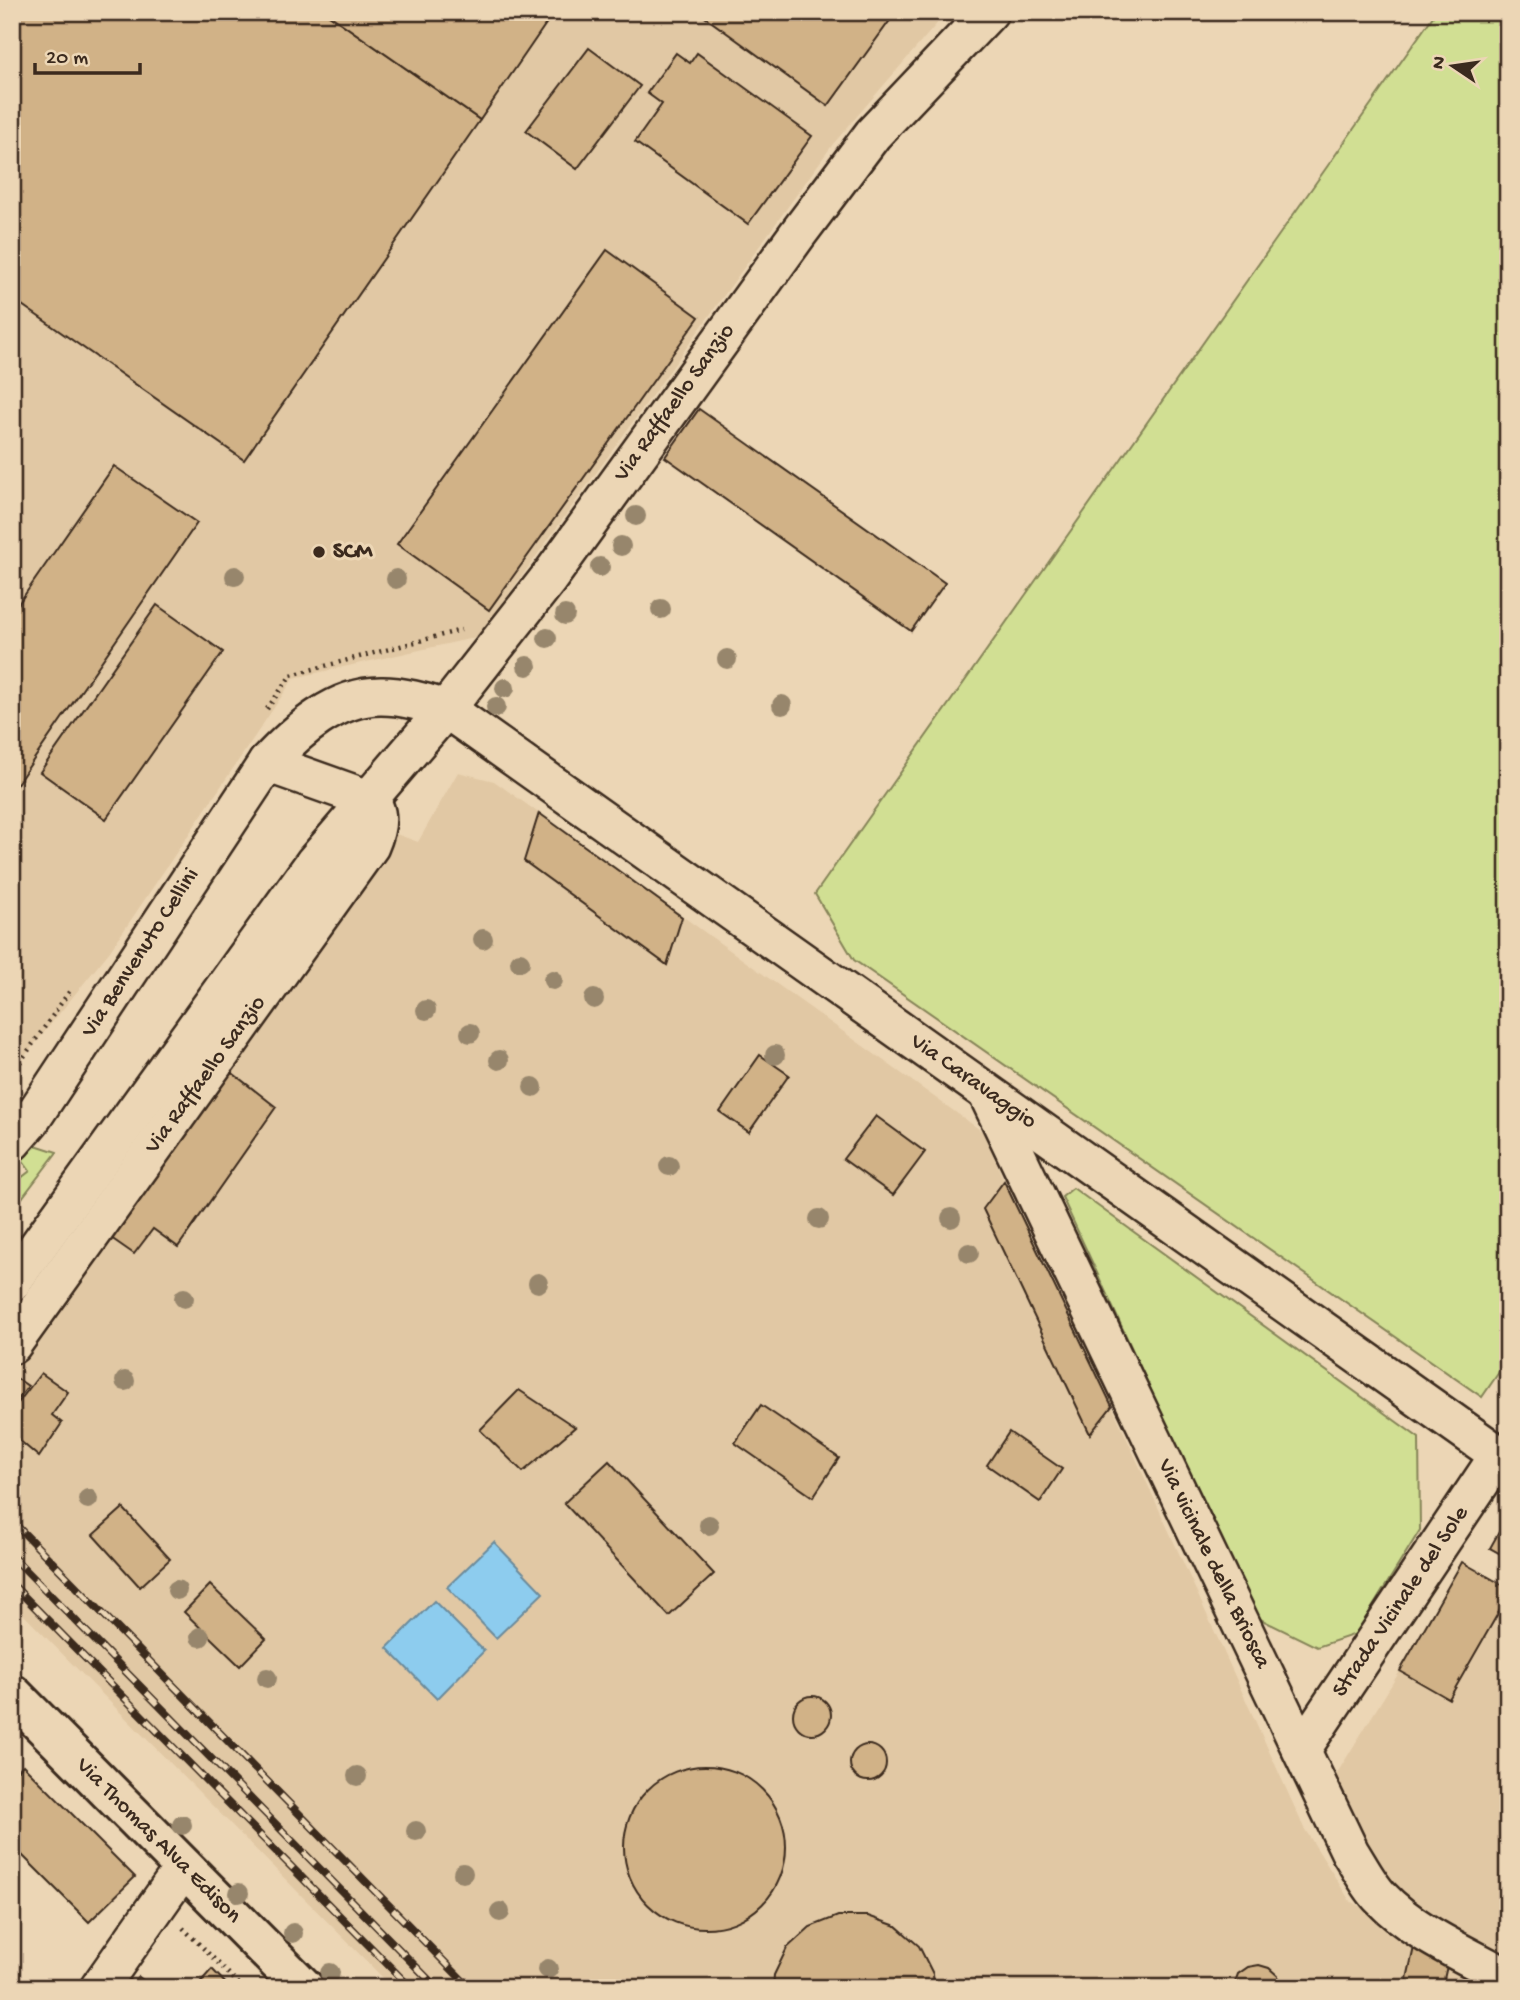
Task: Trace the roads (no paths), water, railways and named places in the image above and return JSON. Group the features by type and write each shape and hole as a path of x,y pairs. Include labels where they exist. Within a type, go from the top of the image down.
{"main road":[{"name":"Via Thomas Alva Edison","path":"12,1694 304,1988"}],"street":[{"name":"Via Raffaello Sanzio","path":"12,1282 314,863 446,709 549,578 797,234 873,134 989,12"},
{"name":"Via Benvenuto Cellini","path":"12,1142 31,1120 267,763 289,739 305,726 348,702 383,695 446,709"},
{"name":"Via Caravaggio","path":"446,709 1499,1455"},
{"path":"267,763 368,799"},
{"name":"Via Raffaello Sanzio","path":"12,1345 370,846 377,824 374,805 368,799"},
{"name":"Via vicinale della Briosca","path":"986,1091 1350,1852 1379,1896 1400,1915 1508,1979"},
{"name":"Strada Vicinale del Sole","path":"1302,1749 1499,1455"},
{"path":"99,1988 184,1867"}],"water":[{"path":"494,1542 543,1593 496,1638 447,1587"},
{"path":"434,1601 484,1651 437,1699 387,1648"}],"railway":[{"path":"12,1521 470,1988"},
{"path":"12,1556 437,1988"},
{"path":"12,1584 411,1988"}],"place":[{"name":"SCM","path":"319,552"}]}
